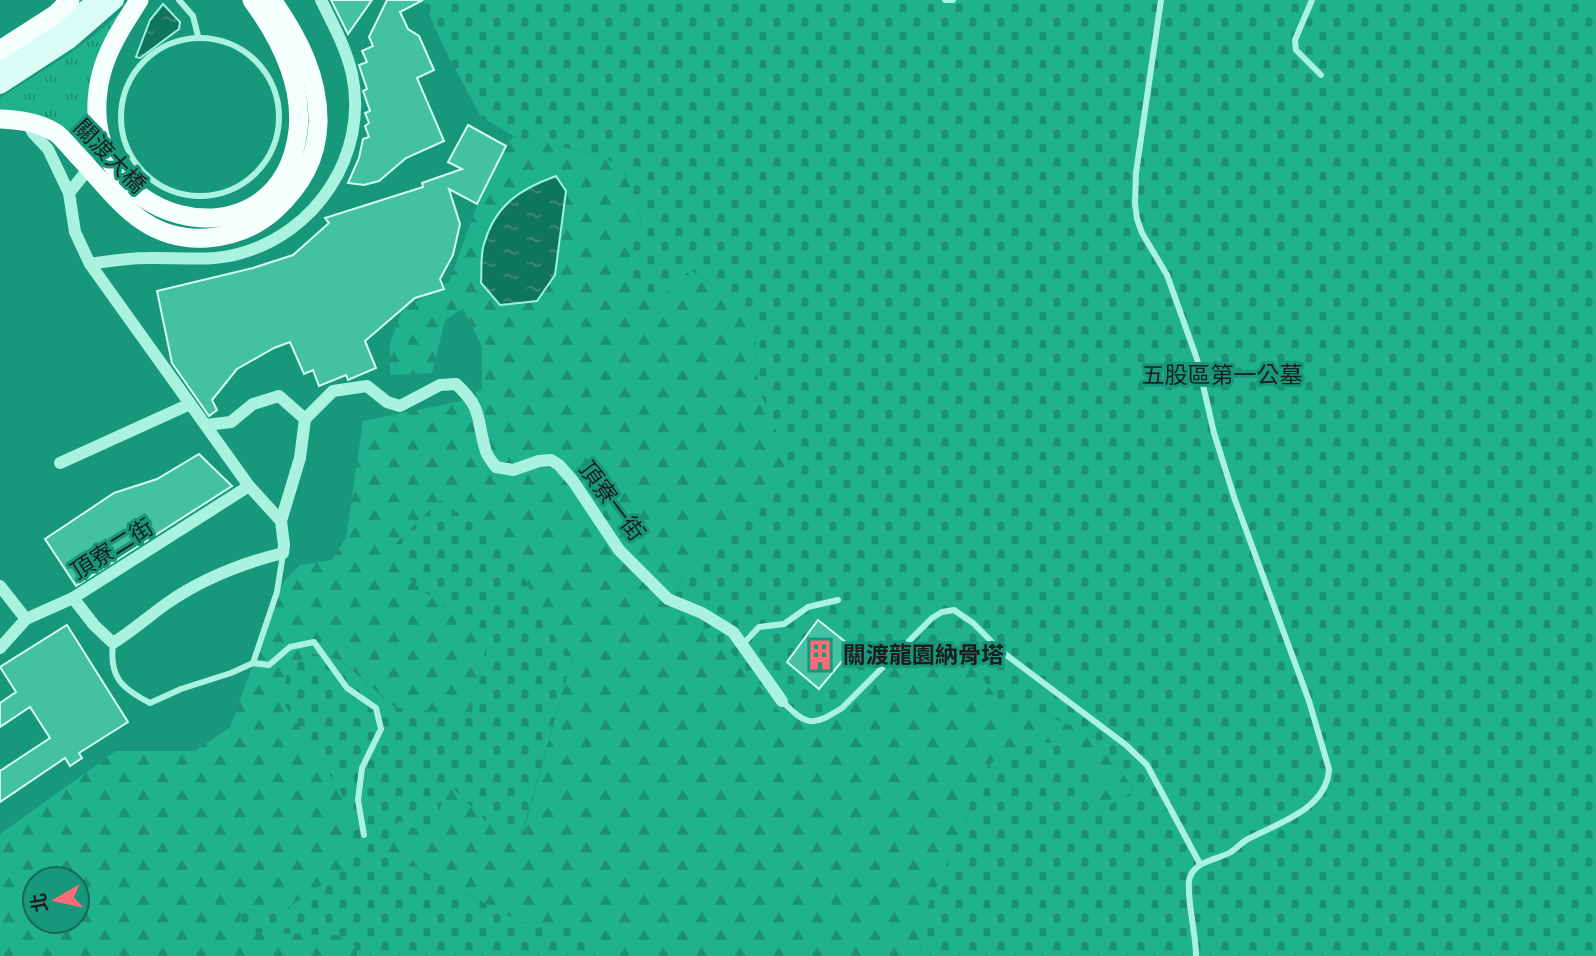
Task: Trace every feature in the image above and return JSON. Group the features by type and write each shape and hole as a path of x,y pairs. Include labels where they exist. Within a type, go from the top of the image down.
{"main road":[{"path":"0,50 56,14 70,0"},
{"path":"0,68 61,29 97,0"},
{"path":"0,85 69,40 115,0"},
{"path":"139,0 120,30 101,76 98,109 103,142 116,170 128,186 150,204 181,216 215,218 233,214 255,204 274,189 289,168 296,141 300,114 295,85 282,47 252,0"},
{"name":"關渡大橋","path":"0,119 26,120 57,134 128,212 149,226 176,236 199,238 243,232 265,219 299,185 311,163 317,141 318,111 314,79 301,47 272,0"}],"street":[{"path":"90,264 149,258 203,259 236,255 277,238 314,209 337,178 346,156 355,115 355,91 348,58 321,0"},
{"path":"26,120 33,133 48,149 69,193 75,232 90,264 249,486 281,520"},
{"path":"69,193 89,168"},
{"name":"頂寮一街","path":"305,419 333,391 367,386 387,402 400,405 440,385 456,384 471,397 481,420 485,451 496,467 513,470 551,460 559,466 573,481 620,550 668,599 702,613 733,632 782,701"},
{"path":"73,598 94,625 113,643 168,603 197,586 254,560 283,553 281,520 300,458 305,419 279,396 253,404 231,422 206,425"},
{"path":"60,463 191,404"},
{"name":"頂寮二街","path":"0,648 26,619 73,598 249,486"},
{"path":"0,586 26,619"}],"lane":[{"path":"179,0 193,16 198,36"},
{"path":"945,0 953,0"},
{"path":"1161,0 1136,173 1137,219 1142,233 1167,275 1197,359 1214,433 1235,500 1309,701 1329,769 1329,777 1317,800 1232,851 1200,864 1189,879 1196,956"},
{"path":"1312,0 1294,40 1296,50 1321,75"},
{"path":"198,36 235,45 250,56 265,72 274,91 278,121 276,140 267,161 254,179 205,197 182,195 158,186 139,172 127,152 121,120 124,94 129,80 143,62 163,47 182,38 198,36"},
{"path":"253,663 276,592 283,553"},
{"path":"742,645 759,627 784,624 808,607 838,600"},
{"path":"782,701 800,719 817,722 825,719 842,708 932,618 942,612 954,610 1001,651 1126,745 1147,765 1200,864"},
{"path":"113,643 111,661 118,681 134,695 150,703 253,663 269,665 290,647 314,642 347,688 376,708 381,729 362,768 358,800 364,835"}],"green space":[{"name":"五股區第一公墓","path":"423,0 1596,0 1596,956 922,956 920,943 929,903 967,820 962,789 994,761 1036,742 1075,745 1098,785 1084,789 1100,811 1135,790 1092,734 1036,711 1008,716 953,633 924,635 847,705 805,721 783,716 732,653 679,612 675,590 709,547 795,477 758,386 755,328 744,310 690,269 658,301 630,286 627,264 642,222 624,171 606,157 514,136 481,117 443,46"},
{"path":"121,11 102,51 90,89 88,127 99,171 83,151 0,114 0,98 79,47"},
{"path":"514,136 606,157 624,171 642,222 627,264 690,269 744,310 755,328 758,386 795,477 709,547 675,590 679,612 732,653 783,716 847,705 924,635 954,633 1008,716 1036,711 1092,734 1135,791 1100,811 1084,789 1098,785 962,789 967,820 929,903 920,943 922,956 597,956 594,947 570,923 521,922 381,849 399,821 449,783 485,820 522,837 573,655 545,627 514,553 408,577 487,644 471,715 396,708 340,659 284,702 341,792 353,838 343,870 286,909 243,911 247,932 337,935 355,946 357,956 0,956 0,834 116,751 195,751 230,727 284,581 300,565 332,560 346,538 363,421 461,401 482,389 482,347 463,308 445,320 432,373 390,375 390,343 402,310 449,282 494,159"},
{"path":"440,500 514,553 545,627 573,655 521,837 485,820 449,784 430,835 399,821 381,849 521,922 570,923 595,948 597,956 357,956 355,946 337,935 246,932 239,924 243,911 286,909 343,870 352,838 341,792 283,702 287,669 310,653 340,660 396,708 471,715 487,644 407,577 395,544"}],"water":[{"path":"163,4 180,22 179,29 140,58 136,57 150,20"},
{"path":"556,176 566,191 555,275 537,301 500,305 481,283 482,253 489,230 511,200"}],"building":[{"path":"331,0 372,0 348,34"},
{"path":"387,0 423,0 400,12 408,29 419,36 434,70 417,78 444,141 406,158 379,181 364,185 348,183 359,158 363,139 369,137 365,126 369,123 365,113 370,111 363,91 367,89 359,65 367,62 362,51 373,46 369,37"},
{"path":"468,125 506,146 477,204 449,189 460,224 453,255 440,279 444,289 415,298 365,341 376,368 348,380 346,375 319,386 313,370 304,374 290,342 237,369 212,400 217,410 209,416 172,363 157,291 253,268 293,255 329,223 325,218 423,187 422,183 462,169 448,162"},
{"path":"199,454 232,486 76,586 45,539 114,493 157,479"},
{"name":"關渡龍園納骨塔","path":"818,620 853,648 819,689 787,662"},
{"path":"67,625 128,722 79,753 82,758 70,766 65,758 0,802 0,771 50,738 30,707 0,727 0,703 16,692 0,667"}],"place":[{"name":"關渡龍園納骨塔","path":"820,655"}]}
